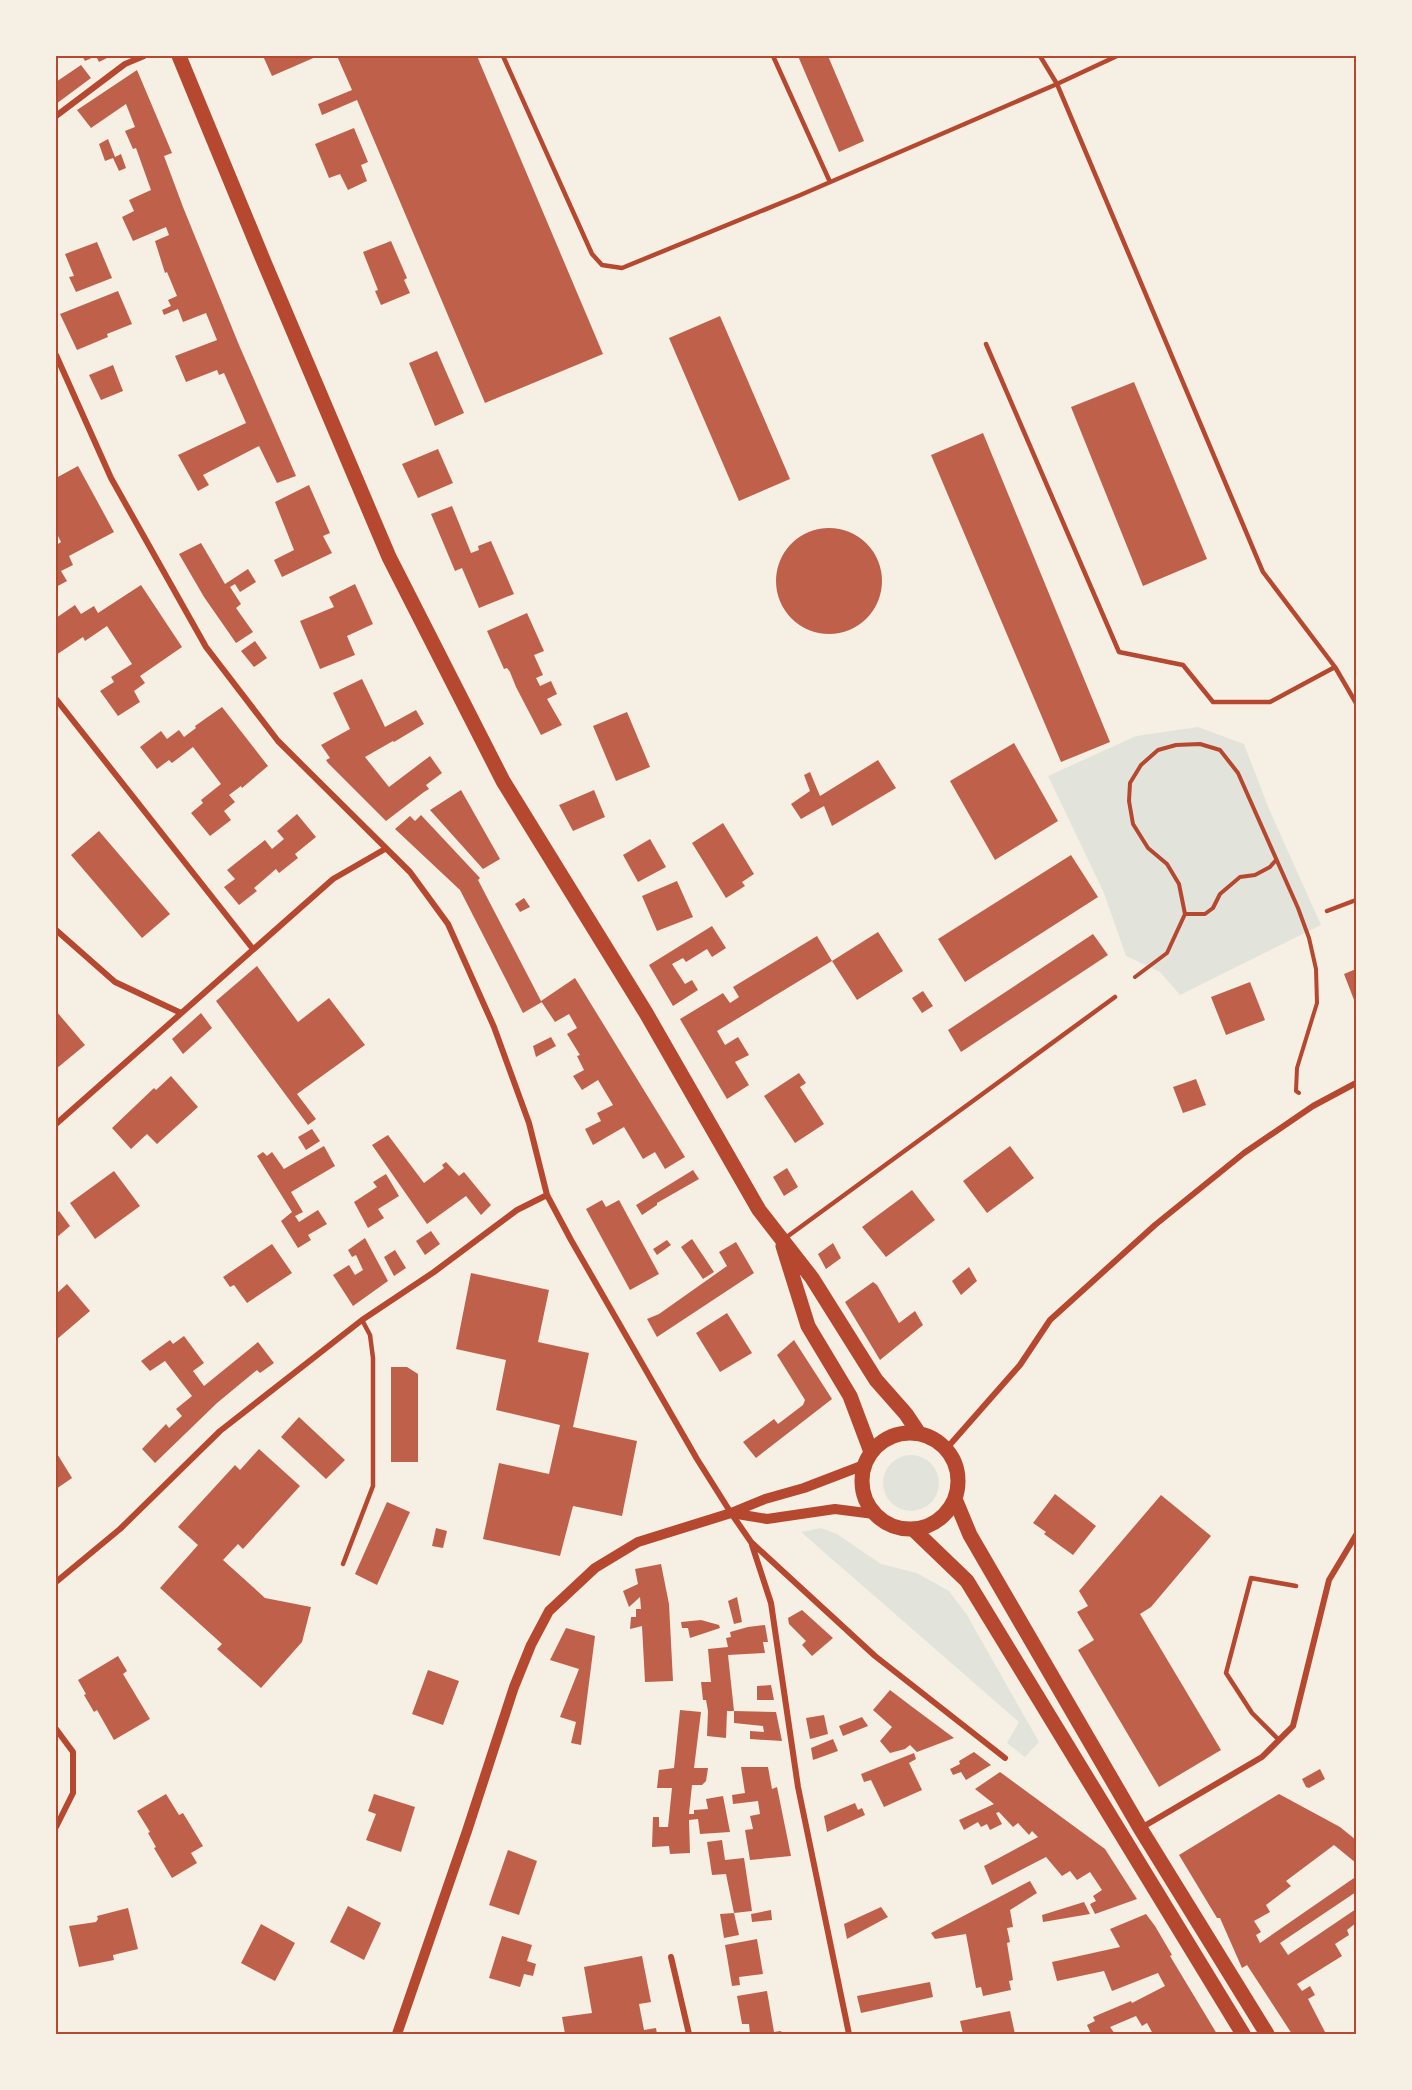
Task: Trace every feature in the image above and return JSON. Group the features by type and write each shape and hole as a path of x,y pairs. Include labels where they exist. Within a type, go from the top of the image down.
{"main road":[{"path":"179,56 389,557 503,781 646,1013 759,1210 812,1278 876,1380 906,1414 918,1432"},
{"path":"782,1241 808,1326 850,1396 867,1459"},
{"path":"918,1432 934,1438 947,1448 956,1463 959,1481 955,1499 946,1514 931,1525 913,1529 892,1526 874,1514 865,1499 861,1482 867,1459 883,1440 900,1433 918,1432"},
{"path":"955,1499 970,1535 1140,1828 1267,2034"},
{"path":"913,1529 967,1581 1244,2034"}],"street":[{"path":"56,116 125,64 144,56"},
{"path":"56,355 111,478 206,647 278,741 410,872 448,924 494,1027 529,1123 547,1195 686,1439 731,1513 751,1542 875,1656 1005,1758"},
{"path":"56,699 254,949"},
{"path":"56,1122 333,879 385,849"},
{"path":"56,930 115,982 182,1013"},
{"path":"947,1448 1020,1365 1050,1320 1155,1225 1244,1153 1312,1106 1356,1083"},
{"path":"56,1582 120,1529 220,1431 362,1320 434,1272 517,1210 547,1195"},
{"path":"397,2034 514,1687 531,1645 549,1611 595,1568 638,1542 804,1488 867,1459"},
{"path":"731,1513 768,1519 835,1509 874,1514"},
{"path":"1140,1828 1262,1757 1293,1726 1329,1580 1354,1547 1356,1535"},
{"path":"751,1542 771,1603 798,1787 849,2034"},
{"path":"56,1729 73,1752 73,1793 56,1827"},
{"path":"670,1957 689,2034"}],"lane":[{"path":"503,56 592,254 602,266 622,268 830,182 1117,56"},
{"path":"773,56 830,182"},
{"path":"1040,56 1057,84 1263,572 1335,667 1356,703"},
{"path":"986,344 1119,652 1183,665 1213,702 1270,702 1335,667"},
{"path":"1327,911 1356,900"},
{"path":"782,1241 1115,997"},
{"path":"343,1564 373,1486 373,1358 370,1335 362,1320"},
{"path":"1279,1740 1252,1713 1226,1673 1251,1578 1296,1586"}],"path":[{"path":"1135,977 1167,953 1185,914 1179,884 1167,864 1148,848 1133,824 1129,801 1131,783 1141,765 1158,750 1176,745 1200,744 1220,750 1238,773 1309,938 1316,969 1317,1004 1297,1068 1296,1091 1312,1106"},
{"path":"1185,914 1205,914 1213,908 1220,894 1240,877 1255,875 1270,867 1276,860"}],"shaded area":[{"path":"1198,727 1244,744 1269,809 1321,925 1180,995 1160,972 1126,956 1104,893 1048,776 1136,736"},
{"path":"905,1455 917,1455 927,1459 935,1467 939,1483 935,1499 927,1507 917,1511 905,1511 895,1507 887,1499 883,1489 883,1477 887,1467 895,1459"},
{"path":"821,1528 837,1534 881,1564 917,1573 949,1591 967,1615 1039,1742 1025,1757 1007,1743 1019,1722 801,1532"}],"building":[{"path":"82,56 96,56 85,61"},
{"path":"96,56 109,56 109,57 99,62"},
{"path":"263,56 318,56 272,76"},
{"path":"337,56 477,56 603,354 485,403 357,100 322,115 318,104 352,90"},
{"path":"798,56 828,56 864,141 839,152"},
{"path":"81,65 91,78 56,104 56,82"},
{"path":"137,70 172,153 164,156 183,207 239,345 296,476 277,483 259,446 203,475 209,485 198,491 178,455 246,423 224,373 219,375 217,370 186,382 175,356 217,340 206,313 183,322 178,309 164,315 162,310 171,306 168,300 177,296 167,272 165,273 155,241 169,235 166,227 133,241 122,217 134,211 129,200 151,190 136,148 133,149 125,131 135,127 126,104 91,128 77,110"},
{"path":"354,128 368,162 361,165 367,181 348,190 340,174 329,178 315,144"},
{"path":"108,139 115,157 121,154 126,168 119,171 113,158 105,161 99,144"},
{"path":"391,241 407,278 404,280 410,293 381,305 375,291 378,290 363,252"},
{"path":"97,242 112,278 76,292 69,277 74,276 65,254"},
{"path":"118,291 132,324 77,350 60,314"},
{"path":"720,316 790,479 739,501 669,338"},
{"path":"437,351 464,413 435,426 409,363"},
{"path":"113,365 123,391 101,400 89,375"},
{"path":"1134,382 1207,559 1143,586 1071,407"},
{"path":"983,433 1110,742 1061,762 931,455"},
{"path":"438,449 453,483 418,498 402,464"},
{"path":"78,466 114,532 69,556 73,565 61,571 67,581 56,587 56,545 61,542 56,532 56,478"},
{"path":"309,485 330,533 323,536 332,553 282,577 274,560 294,550 275,502"},
{"path":"452,506 471,553 479,550 478,546 491,541 514,594 479,608 462,568 455,571 431,514"},
{"path":"829,528 849,532 867,543 878,561 882,581 878,601 867,619 849,630 829,634 809,630 791,619 780,601 776,581 780,561 791,543 809,532"},
{"path":"201,543 225,584 248,569 256,582 240,592 235,584 230,587 241,604 236,608 253,632 236,643 204,597 179,554"},
{"path":"355,584 373,624 347,636 355,655 320,669 300,621 334,607 329,597"},
{"path":"141,585 182,647 140,676 145,683 134,691 140,702 118,716 100,691 114,682 111,677 132,664 107,626 85,641 83,637 56,655 56,618 75,605 81,614 94,606 98,613"},
{"path":"527,613 544,651 534,655 543,675 536,678 540,686 551,681 557,694 547,699 562,725 541,735 510,672 507,668 504,669 487,631"},
{"path":"255,641 267,658 254,667 241,651"},
{"path":"362,679 385,727 416,710 424,724 365,757 389,787 430,756 442,773 426,785 429,789 386,821 328,763 326,760 330,758 321,745 350,729 333,693"},
{"path":"222,707 268,766 242,788 241,786 229,795 235,802 224,811 231,820 210,836 191,813 203,803 201,800 221,784 193,747 172,763 169,760 157,769 140,747 161,731 167,739 179,730 184,737 196,728 195,726"},
{"path":"627,712 650,767 616,781 593,726"},
{"path":"1014,743 1058,821 995,860 950,781"},
{"path":"878,760 896,788 832,826 824,806 801,819 791,804 810,791 804,775 810,772 820,796"},
{"path":"461,790 500,859 483,869 430,810"},
{"path":"594,790 605,817 573,831 559,805"},
{"path":"297,814 316,837 295,854 298,858 279,873 276,869 254,888 257,891 239,905 224,887 235,879 227,870 265,840 272,849 284,839 277,831"},
{"path":"421,815 480,878 478,880 541,1001 575,978 685,1157 665,1169 655,1152 643,1159 624,1127 593,1145 585,1129 601,1121 597,1113 613,1105 598,1080 582,1090 573,1076 584,1070 577,1056 580,1055 567,1034 577,1028 569,1014 555,1022 542,1002 523,1013 460,890 395,829 410,816 415,821"},
{"path":"723,823 754,874 742,882 745,886 726,898 692,843"},
{"path":"99,831 170,914 142,938 71,855"},
{"path":"650,839 666,867 638,882 623,855"},
{"path":"1071,855 1098,897 965,982 938,939"},
{"path":"677,881 693,917 657,931 642,896"},
{"path":"524,898 530,907 520,912 515,904"},
{"path":"712,926 726,948 712,957 707,949 686,962 683,958 672,964 685,984 692,980 698,990 673,1006 649,965"},
{"path":"878,932 903,971 857,1000 832,961"},
{"path":"1093,934 1108,955 961,1052 948,1030"},
{"path":"817,936 832,961 717,1031 725,1045 738,1037 749,1055 735,1062 749,1085 727,1099 680,1019 723,993 730,1003 739,997 733,987"},
{"path":"257,966 298,1022 329,998 365,1045 297,1094 316,1119 308,1125 216,1001"},
{"path":"1356,969 1356,1005 1344,974"},
{"path":"1250,982 1265,1020 1226,1035 1211,997"},
{"path":"923,991 933,1006 922,1013 912,998"},
{"path":"56,1011 85,1045 56,1069"},
{"path":"201,1013 212,1028 183,1054 172,1039"},
{"path":"551,1037 556,1046 536,1057 533,1046"},
{"path":"799,1073 806,1083 800,1087 824,1124 795,1143 764,1096"},
{"path":"171,1076 198,1107 157,1144 147,1134 131,1149 112,1128 154,1088 156,1090"},
{"path":"1196,1079 1206,1105 1183,1113 1173,1087"},
{"path":"312,1129 320,1141 306,1150 298,1137"},
{"path":"388,1135 424,1183 444,1168 442,1165 446,1162 459,1176 464,1172 491,1205 481,1215 466,1196 427,1224 372,1145"},
{"path":"324,1146 335,1166 291,1192 303,1212 295,1216 299,1222 318,1210 327,1224 308,1235 311,1240 298,1248 281,1221 292,1212 257,1156 263,1152 267,1156 272,1152 284,1169"},
{"path":"1010,1146 1034,1178 987,1213 963,1181"},
{"path":"787,1168 798,1187 784,1196 773,1177"},
{"path":"693,1170 699,1179 657,1203 642,1215 636,1205"},
{"path":"114,1171 140,1206 95,1239 70,1203"},
{"path":"386,1174 399,1196 378,1209 384,1218 368,1228 354,1202 377,1187 373,1182"},
{"path":"912,1190 935,1220 886,1257 862,1227"},
{"path":"602,1200 606,1207 619,1200 659,1274 630,1290 586,1209"},
{"path":"59,1211 70,1226 56,1238 56,1214"},
{"path":"431,1231 440,1244 425,1255 416,1241"},
{"path":"365,1238 388,1281 353,1306 333,1275 349,1265 355,1275 363,1270 356,1255 352,1257 348,1250"},
{"path":"692,1239 714,1272 703,1279 681,1247"},
{"path":"667,1240 671,1245 657,1255 653,1249"},
{"path":"736,1242 754,1273 657,1337 647,1319 659,1314 727,1266 719,1252"},
{"path":"833,1243 841,1258 826,1269 818,1254"},
{"path":"272,1244 292,1273 247,1303 234,1285 230,1287 223,1277"},
{"path":"395,1250 406,1268 394,1276 384,1257"},
{"path":"969,1267 977,1281 961,1295 952,1281"},
{"path":"471,1273 549,1290 538,1342 589,1353 573,1427 637,1441 622,1516 573,1506 560,1556 483,1539 499,1463 549,1474 560,1425 496,1410 506,1360 456,1349"},
{"path":"873,1282 899,1323 915,1311 923,1325 880,1360 845,1302"},
{"path":"67,1284 90,1311 56,1340 56,1294"},
{"path":"727,1313 752,1353 720,1372 696,1333"},
{"path":"184,1336 204,1363 193,1371 204,1386 258,1342 274,1363 260,1373 257,1370 217,1403 155,1463 142,1449 166,1424 169,1428 182,1416 176,1409 192,1396 165,1361 150,1371 141,1361 170,1340 173,1344"},
{"path":"794,1340 832,1399 756,1458 743,1442 774,1419 778,1424 803,1405 805,1400 777,1355"},
{"path":"391,1367 407,1367 418,1374 418,1462 391,1462"},
{"path":"299,1417 345,1460 326,1479 281,1437"},
{"path":"259,1449 300,1486 243,1549 238,1544 223,1560 265,1598 311,1607 302,1642 261,1688 217,1649 222,1644 160,1588 198,1545 178,1527 235,1465 240,1470"},
{"path":"56,1452 72,1478 56,1489"},
{"path":"1055,1494 1096,1526 1073,1555 1033,1523"},
{"path":"1161,1495 1211,1536 1151,1607 1140,1614 1221,1750 1159,1787 1078,1650 1094,1640 1077,1612 1088,1606 1079,1591"},
{"path":"387,1502 410,1512 377,1585 355,1574"},
{"path":"436,1528 447,1531 443,1548 432,1546"},
{"path":"661,1564 669,1604 673,1681 645,1682 642,1626 630,1629 631,1617 636,1617 636,1609 641,1609 640,1597 629,1607 623,1591 638,1584 635,1569"},
{"path":"737,1597 742,1622 734,1624 728,1601"},
{"path":"802,1610 833,1638 812,1656 802,1645 806,1641 789,1624 788,1618"},
{"path":"701,1620 719,1625 720,1628 690,1638 688,1628 682,1628 681,1622"},
{"path":"765,1625 768,1642 763,1642 765,1653 728,1655 734,1711 727,1711 726,1738 707,1736 708,1711 706,1700 703,1700 701,1682 711,1682 708,1649 728,1647 726,1638 731,1637 730,1632"},
{"path":"566,1628 595,1636 581,1745 571,1743 576,1722 560,1717 579,1669 550,1660"},
{"path":"118,1656 127,1671 123,1674 150,1719 114,1740 97,1710 94,1712 78,1680"},
{"path":"428,1670 459,1681 443,1725 412,1714"},
{"path":"771,1685 774,1700 757,1700 757,1686"},
{"path":"890,1690 954,1738 917,1752 910,1745 905,1749 890,1753 880,1741 892,1727 873,1710"},
{"path":"680,1710 701,1712 694,1768 708,1768 706,1781 702,1785 692,1785 689,1814 694,1814 694,1810 708,1809 706,1799 723,1796 730,1832 700,1834 698,1819 689,1820 690,1853 670,1854 669,1846 652,1847 653,1817 659,1817 659,1827 668,1827 672,1788 657,1788 659,1770 674,1768"},
{"path":"734,1711 776,1712 782,1741 750,1739 750,1731 764,1732 763,1726 734,1723"},
{"path":"824,1715 828,1734 810,1739 806,1718"},
{"path":"862,1717 868,1726 843,1736 839,1726"},
{"path":"833,1739 838,1751 813,1760 811,1748"},
{"path":"974,1752 991,1765 966,1780 961,1772 953,1775 950,1769"},
{"path":"914,1753 916,1759 909,1763 922,1790 884,1807 871,1780 864,1782 861,1774"},
{"path":"741,1767 768,1767 772,1789 777,1787 791,1856 750,1860 745,1830 753,1829 750,1816 760,1814 758,1801 733,1804 732,1795 745,1793"},
{"path":"1320,1769 1325,1779 1309,1788 1306,1787 1302,1779"},
{"path":"1000,1772 1105,1849 1137,1899 1095,1914 1090,1904 1096,1901 1093,1896 1102,1890 1090,1872 1077,1880 1070,1871 1062,1876 1046,1857 992,1885 984,1866 1038,1837 1032,1831 1029,1835 1018,1823 1013,1827 999,1812 996,1813 1002,1824 990,1830 987,1824 981,1827 978,1822 964,1830 959,1820 994,1804 975,1789"},
{"path":"166,1794 179,1815 183,1813 203,1846 191,1853 197,1863 172,1878 154,1848 156,1847 148,1833 150,1832 137,1811"},
{"path":"374,1794 415,1807 401,1852 366,1840 376,1814 368,1811"},
{"path":"1279,1794 1340,1827 1356,1840 1356,1863 1334,1845 1286,1881 1291,1886 1266,1905 1270,1912 1254,1921 1261,1932 1256,1935 1260,1943 1354,1878 1356,1892 1280,1943 1288,1955 1356,1909 1356,1923 1347,1930 1349,1935 1335,1944 1342,1956 1297,1984 1302,1991 1310,1986 1315,1995 1308,1999 1326,2034 1292,2034 1247,1965 1242,1968 1220,1918 1217,1918 1179,1855"},
{"path":"855,1803 858,1810 862,1808 865,1815 827,1832 824,1816"},
{"path":"722,1840 725,1860 744,1858 752,1911 734,1913 726,1874 712,1875 707,1842"},
{"path":"508,1850 537,1861 519,1915 489,1905"},
{"path":"1030,1881 1037,1893 1010,1910 1013,1927 1007,1928 1010,1942 1007,1943 1013,1980 1009,1981 1011,1990 983,1996 981,1987 976,1988 966,1934 935,1939 931,1933"},
{"path":"1084,1902 1090,1914 1043,1922 1042,1915"},
{"path":"348,1906 381,1923 364,1960 330,1942"},
{"path":"881,1907 888,1917 847,1939 844,1924"},
{"path":"128,1908 138,1949 113,1955 114,1960 79,1967 69,1926 96,1922 97,1916"},
{"path":"771,1910 772,1920 752,1922 751,1914"},
{"path":"734,1913 739,1935 724,1938 720,1914"},
{"path":"1146,1914 1217,2034 1153,2034 1147,2023 1142,2026 1136,2016 1110,2027 1115,2034 1091,2034 1087,2025 1095,2021 1093,2017 1131,2001 1132,2003 1165,1986 1158,1973 1112,1991 1104,1971 1057,1981 1052,1962 1120,1947 1110,1929"},
{"path":"261,1924 295,1943 275,1981 241,1963"},
{"path":"502,1936 532,1945 527,1961 536,1964 533,1976 524,1974 520,1987 489,1978"},
{"path":"757,1939 763,1974 739,1977 740,1985 732,1986 725,1945"},
{"path":"642,1956 651,2002 639,2004 644,2030 656,2028 657,2034 565,2034 562,2017 592,2013 584,1967"},
{"path":"930,1982 933,1997 861,2013 857,1996"},
{"path":"767,1991 774,2032 781,2031 782,2034 750,2034 749,2024 742,2024 737,1996"},
{"path":"1010,2011 1015,2034 963,2034 960,2021"}]}
